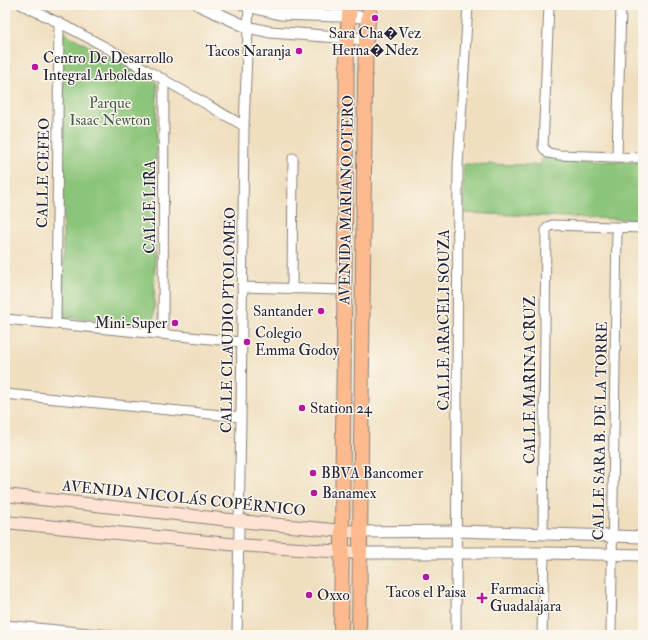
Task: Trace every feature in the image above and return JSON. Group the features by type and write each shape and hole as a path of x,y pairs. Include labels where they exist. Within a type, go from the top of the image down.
{"main road":[{"name":"AVENIDA MARIANO OTERO","path":"341,635 347,38 349,11"},
{"name":"AVENIDA MARIANO OTERO","path":"359,635 366,39 369,11"},
{"name":"AVENIDA NICOLÁS COPÉRNICO","path":"5,495 239,521 360,532"},
{"path":"5,522 238,545 360,553"}],"street":[{"path":"22,5 59,22 164,79 244,126"},
{"path":"198,5 247,27 270,32 366,39"},
{"name":"CALLE ARACELI SOUZA","path":"456,635 458,166 468,5"},
{"path":"549,5 543,147 548,153 559,155 643,158"},
{"path":"617,156 621,5"},
{"path":"247,6 280,14 369,11"},
{"name":"CALLE CLAUDIO PTOLOMEO","path":"237,635 247,6"},
{"name":"CALLE CEFEO","path":"56,324 59,22"},
{"name":"CALLE LIRA","path":"163,334 164,79"},
{"path":"292,289 293,158"},
{"name":"CALLE MARINA CRUZ","path":"543,534 546,234 548,227 552,224 616,228"},
{"path":"616,228 643,228"},
{"name":"CALLE SARA B. DE LA TORRE","path":"611,635 616,228"},
{"path":"242,287 344,290"},
{"path":"5,319 241,342"},
{"path":"5,394 241,417"},
{"path":"360,532 457,531 643,537"},
{"path":"360,553 544,553 643,555"},
{"path":"542,635 544,553"},
{"path":"5,625 109,635"}],"green space":[{"name":"Parque Isaac Newton","path":"63,32 157,83 154,326 63,317"},
{"path":"541,158 643,162 643,220 463,213 464,164 540,165"}],"place":[{"name":"Sara Cha�Vez Herna�Ndez","path":"375,18"},
{"name":"Tacos Naranja","path":"299,51"},
{"name":"Centro De Desarrollo Integral Arboledas","path":"35,67"},
{"name":"Santander","path":"321,311"},
{"name":"Mini-Super","path":"175,323"},
{"name":"Colegio Emma Godoy","path":"247,342"},
{"name":"Station 24","path":"302,408"},
{"name":"BBVA Bancomer","path":"313,473"},
{"name":"Banamex","path":"314,493"},
{"name":"Tacos el Paisa","path":"426,577"},
{"name":"Oxxo","path":"309,595"},
{"name":"Farmacia Guadalajara","path":"482,598"}]}
